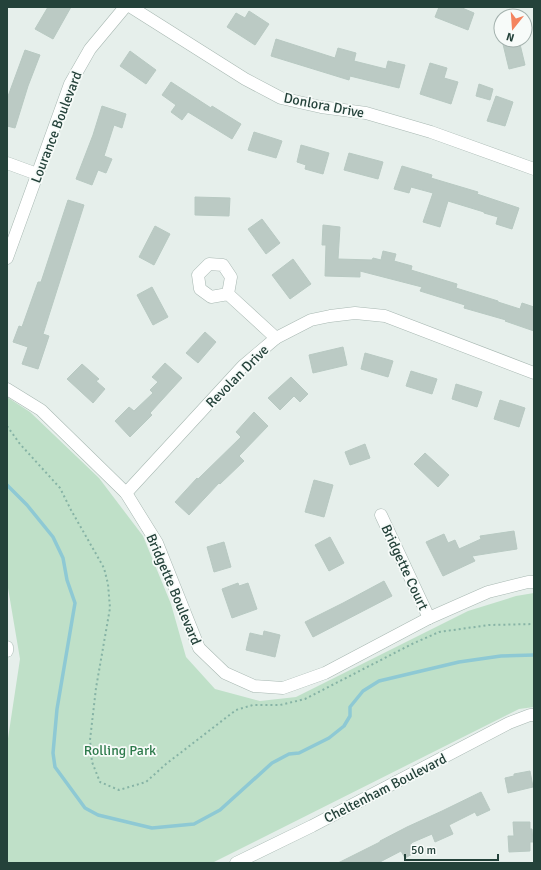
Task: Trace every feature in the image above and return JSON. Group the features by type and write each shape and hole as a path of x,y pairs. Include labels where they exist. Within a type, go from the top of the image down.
{"street":[{"name":"Lourance Boulevard","path":"7,258 70,84 90,49 125,7"},
{"name":"Donlora Drive","path":"131,7 245,79 281,98 321,107 366,113 431,132 533,166"},
{"path":"7,163 38,174"},
{"path":"228,294 276,338"},
{"name":"Revolan Drive","path":"126,493 243,366 276,338 311,320 354,313 385,316 534,373"},
{"name":"Bridgette Boulevard","path":"7,389 41,410 126,493 157,543 199,648 225,673 254,686 283,688 326,673 430,618 488,592 528,582 534,582"},
{"name":"Bridgette Court","path":"381,516 430,618"},
{"name":"Cheltenham Boulevard","path":"236,863 312,826 509,723 530,715 534,715"}],"green space":[{"name":"Rolling Park","path":"7,397 30,412 99,478 143,536 171,604 186,657 215,689 260,701 296,697 468,611 516,596 534,593 534,707 519,709 212,863 7,863 7,745 20,659 7,582"}],"building":[{"path":"48,7 71,7 53,39 35,29"},
{"path":"439,7 460,7 474,13 468,30 435,17"},
{"path":"249,11 269,24 255,45 227,27 236,13 245,18"},
{"path":"276,39 335,58 338,48 356,53 354,61 386,69 388,61 405,65 399,88 350,76 349,80 271,56"},
{"path":"504,48 521,48 525,65 509,69"},
{"path":"25,50 40,55 28,86 15,128 7,126 7,99"},
{"path":"130,51 156,70 146,84 120,66"},
{"path":"430,63 447,68 444,78 458,82 451,104 420,94"},
{"path":"171,82 211,108 212,106 241,124 232,139 188,112 182,120 171,112 176,105 162,95"},
{"path":"479,84 493,89 490,100 476,96"},
{"path":"496,96 513,102 505,126 487,121"},
{"path":"102,106 126,114 122,128 114,125 104,156 112,159 106,173 98,170 92,185 76,179 93,135"},
{"path":"254,132 282,141 276,158 248,150"},
{"path":"301,145 329,153 323,174 305,169 306,165 297,162"},
{"path":"349,153 383,162 378,179 344,170"},
{"path":"402,166 432,175 431,178 478,192 477,194 519,208 512,229 496,224 498,217 448,201 440,227 423,222 433,193 411,187 409,193 394,189"},
{"path":"195,197 230,198 229,216 195,215"},
{"path":"68,200 84,205 43,334 49,336 38,369 22,364 28,347 13,342 19,326 22,327 38,282 41,282"},
{"path":"262,219 280,243 266,254 248,229"},
{"path":"323,225 340,227 338,259 372,260 373,258 381,260 383,251 396,254 394,261 412,266 411,270 457,284 456,288 520,309 522,303 534,307 534,331 505,321 506,320 464,308 465,305 420,291 422,287 360,271 360,277 325,276 326,245 322,245"},
{"path":"155,226 170,234 154,265 139,257"},
{"path":"293,259 311,284 290,299 272,275"},
{"path":"152,287 168,317 153,325 137,295"},
{"path":"205,332 216,342 198,363 186,353"},
{"path":"343,347 347,365 313,373 309,355"},
{"path":"365,353 393,361 388,377 361,369"},
{"path":"165,363 182,378 150,413 152,415 130,437 115,421 129,407 134,411 153,393 150,390 158,382 152,377"},
{"path":"82,364 99,379 96,381 105,389 93,403 67,379"},
{"path":"411,371 437,379 432,394 406,386"},
{"path":"291,377 308,394 300,402 294,396 280,410 268,398"},
{"path":"456,384 482,392 477,407 452,399"},
{"path":"500,400 525,408 519,427 494,419"},
{"path":"254,412 268,426 239,456 244,461 220,484 219,483 189,515 175,502 197,478 198,479 241,437 236,432"},
{"path":"365,444 370,458 350,465 345,452"},
{"path":"425,453 449,475 438,487 414,464"},
{"path":"314,480 333,485 324,517 305,512"},
{"path":"514,531 517,549 472,556 475,561 443,576 426,542 444,534 448,543 455,540 459,549 481,539 480,536"},
{"path":"330,537 344,563 329,571 315,545"},
{"path":"224,542 231,567 214,572 207,547"},
{"path":"384,581 392,596 313,637 305,622"},
{"path":"238,583 239,586 248,583 257,609 232,618 222,589"},
{"path":"264,631 280,635 275,657 246,650 250,633 263,636"},
{"path":"530,771 533,787 508,793 505,778 514,776 514,774"},
{"path":"481,792 490,810 477,816 475,812 449,825 453,834 435,842 432,834 411,843 416,852 405,858 401,851 378,863 338,863 407,827"},
{"path":"513,822 530,822 533,842 530,842 530,851 509,852 508,836 514,836"}],"waterway":[{"path":"7,485 27,505 53,537 63,558 67,580 75,603 57,709 53,753 55,767 85,808 98,815 152,828 194,824 220,810 272,763 289,754 299,753 329,738 344,726 350,716 350,707 363,691 379,681 459,662 501,656 534,655"}]}
